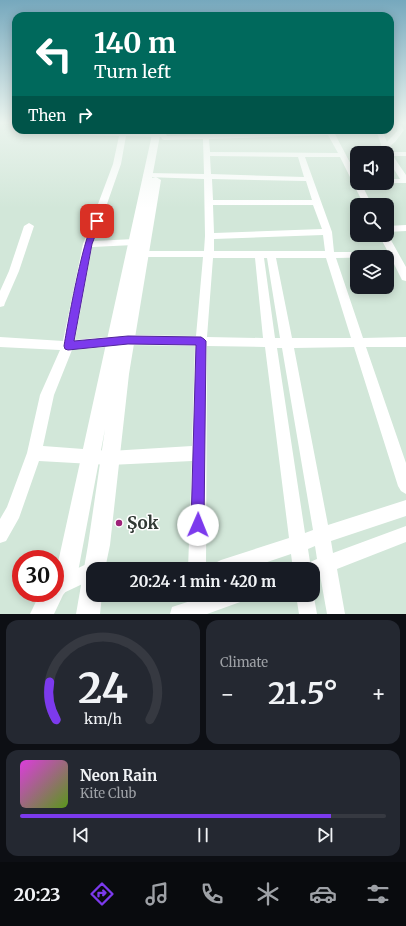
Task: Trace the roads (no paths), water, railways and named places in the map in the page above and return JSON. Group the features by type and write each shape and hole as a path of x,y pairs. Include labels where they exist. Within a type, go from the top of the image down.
{"main road":[{"path":"64,576 67,572 91,456 121,340 157,151"},
{"path":"96,562 121,374 121,340"},
{"path":"42,614 48,602"},
{"path":"88,614 90,602"}],"street":[{"path":"0,535 13,512 34,453 47,395 68,346 88,244 117,164 120,151"},
{"path":"197,562 201,341 210,236 206,151"},
{"path":"339,151 350,170"},
{"path":"394,151 406,154"},
{"path":"206,154 342,155"},
{"path":"301,155 327,232 330,255 406,486"},
{"path":"394,161 406,181"},
{"path":"152,175 309,179"},
{"path":"394,181 406,181"},
{"path":"209,203 317,202"},
{"path":"0,303 14,271 29,226"},
{"path":"394,229 406,228"},
{"path":"210,236 327,232"},
{"path":"88,244 209,255 350,255"},
{"path":"265,254 270,343 301,562"},
{"path":"265,254 287,343 322,536 320,566 336,614"},
{"path":"394,255 406,277"},
{"path":"0,342 68,346 121,340 270,343 406,342"},
{"path":"34,453 110,458 199,452"},
{"path":"243,562 406,508"},
{"path":"320,566 406,534"},
{"path":"64,584 86,574"},
{"path":"54,602 55,614"},
{"path":"179,614 198,611 220,602"},
{"path":"307,602 308,614"}],"place":[{"name":"Şok","path":"119,523"}]}
